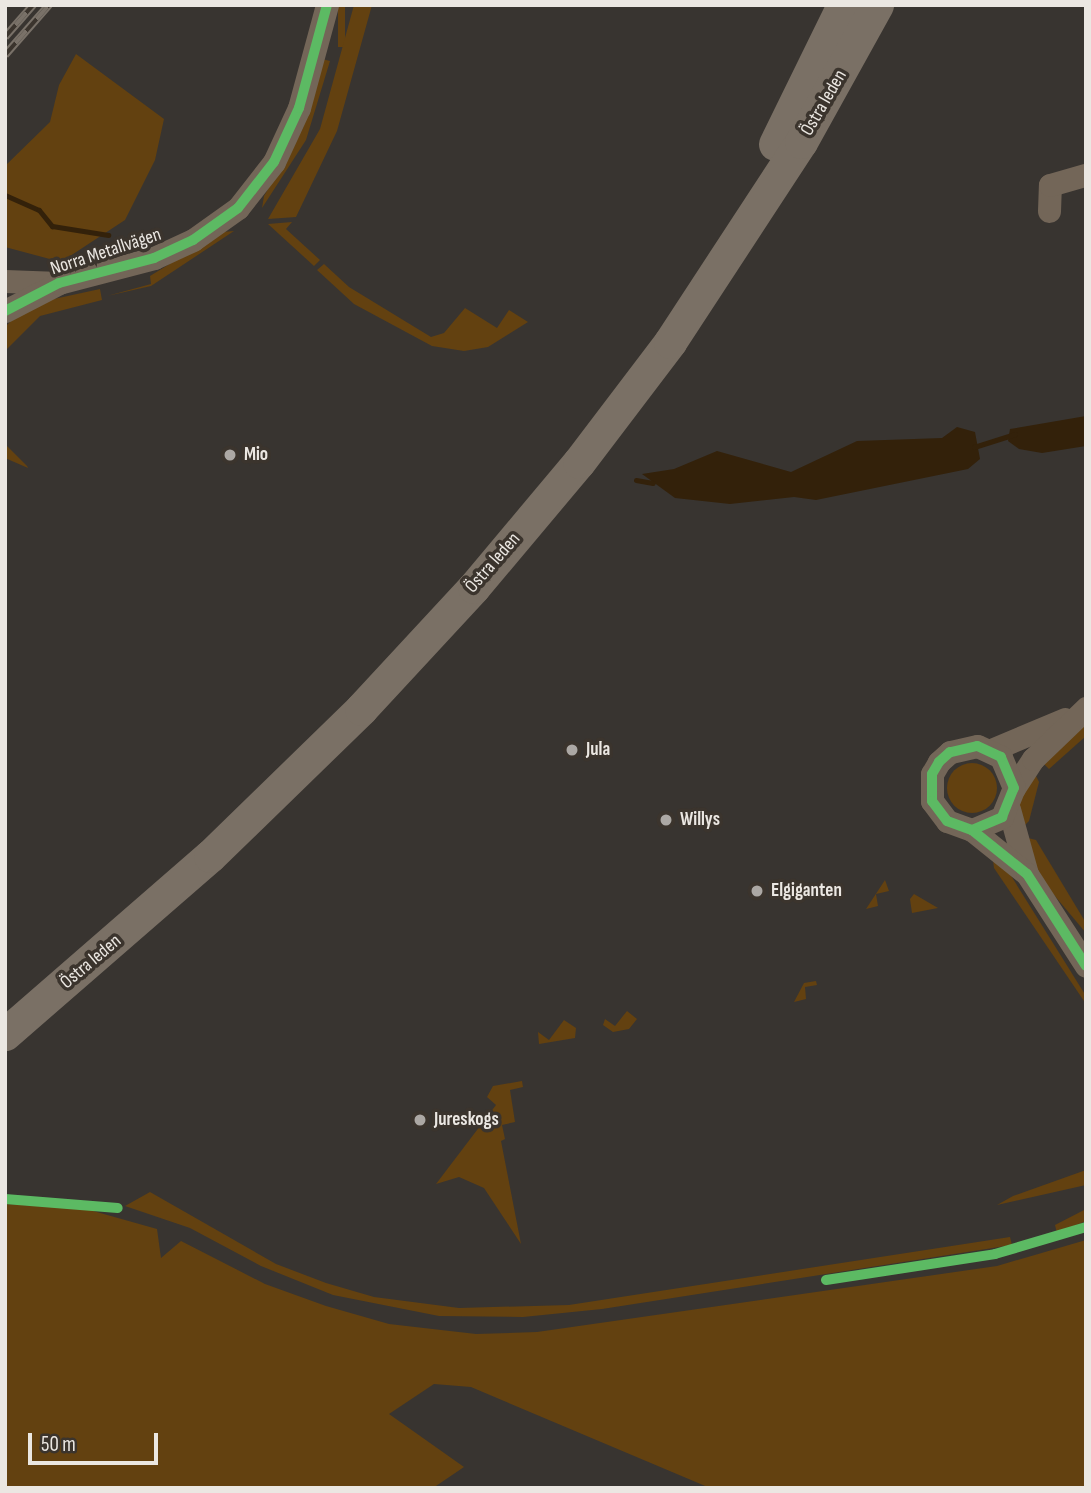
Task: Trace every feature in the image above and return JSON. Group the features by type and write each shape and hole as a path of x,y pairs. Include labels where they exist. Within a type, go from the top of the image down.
{"highway":[{"path":"728,236 835,30 843,5"},
{"name":"Östra leden","path":"5,1024 207,853 355,704 468,580 572,454 660,338 791,136 865,5"},
{"name":"Östra leden","path":"5,1034 210,856 361,709 474,587 579,462 670,342 801,142 877,5"},
{"path":"801,142 896,5"}],"street":[{"name":"Norra Metallvägen","path":"5,311 59,283 154,258 193,240 238,208 274,162 299,108 327,5"},
{"path":"1049,211 1050,185 1086,175"},
{"name":"Norra Metallvägen","path":"5,281 59,283"},
{"path":"1084,709 991,750 963,747 950,752 932,774 930,788 938,812 958,827 972,830 1027,874 1086,966"},
{"path":"972,830 993,824 1012,798 1033,759 1084,709"},
{"path":"991,750 1008,766 1027,874"}],"shaded area":[{"path":"338,5 345,5 345,47 338,47"},
{"path":"354,5 372,5 337,131 296,217 268,219 320,129"},
{"path":"76,54 164,119 155,160 125,220 61,262 5,247 5,166 50,122 59,85"},
{"path":"322,59 330,61 306,140 262,208 264,196 303,128"},
{"path":"292,222 286,229 320,260 314,266 268,224"},
{"path":"234,231 151,286 107,296 151,284 150,276 222,232"},
{"path":"324,264 349,287 431,337 444,333 465,308 497,328 509,310 528,322 488,347 464,351 432,346 354,304 317,270"},
{"path":"100,289 102,300 40,316 5,351 5,327 13,319 40,302"},
{"path":"1086,416 1086,446 1042,453 1019,449 1008,441 1010,429"},
{"path":"957,427 975,432 980,459 968,469 816,500 794,497 730,504 675,498 642,474 674,469 717,451 791,472 857,441 942,438"},
{"path":"5,444 27,466 28,468 5,458"},
{"path":"1086,720 1086,736 1049,769 1040,760"},
{"path":"962,764 982,764 996,778 996,798 982,812 962,812 948,798 948,778"},
{"path":"1033,770 1039,782 1029,821 1020,830 1017,806"},
{"path":"1028,838 1036,840 1086,923 1086,933 1049,889 1031,858"},
{"path":"993,860 1005,866 1086,996 1086,1004 994,868"},
{"path":"885,880 889,891 876,894 878,906 866,909"},
{"path":"914,894 938,908 912,913 910,899"},
{"path":"816,981 817,985 805,987 806,999 794,1002 804,983"},
{"path":"627,1011 637,1019 629,1029 613,1032 603,1025 605,1019 615,1026"},
{"path":"564,1020 576,1028 575,1038 539,1044 538,1032 549,1040"},
{"path":"522,1081 523,1087 510,1090 515,1122 502,1125 505,1139 501,1141 521,1244 484,1188 459,1177 436,1184 496,1105 487,1097 493,1086"},
{"path":"1086,1170 1086,1185 997,1205 1013,1196"},
{"path":"150,1192 276,1264 326,1283 374,1297 459,1308 569,1305 1010,1237 1012,1245 602,1309 523,1317 439,1316 333,1295 261,1266 190,1228 125,1206"},
{"path":"5,1204 86,1209 157,1229 161,1258 181,1241 265,1284 326,1306 389,1324 476,1334 537,1332 997,1266 1086,1240 1086,1488 710,1488 471,1387 434,1384 389,1414 464,1467 433,1488 5,1488"},
{"path":"1086,1209 1086,1221 1057,1233 1055,1225"}],"waterway":[{"path":"5,195 39,210 52,226 108,235"},
{"path":"974,447 1015,434"},
{"path":"636,480 653,483"}],"railway":[{"path":"5,37 33,5"},
{"path":"5,55 49,5"}],"cycle path":[{"path":"5,311 59,283 154,258 193,240 238,208 274,162 299,108 327,5"},
{"path":"972,830 1002,817 1014,788 1001,757 977,746 950,752 939,762 932,774 932,801 947,821 972,830 1027,874 1086,966"},
{"path":"5,1199 118,1208"},
{"path":"826,1280 995,1254 1086,1227"}],"place":[{"name":"Mio","path":"230,455"},
{"name":"Jula","path":"572,750"},
{"name":"Willys","path":"666,820"},
{"name":"Elgiganten","path":"757,891"},
{"name":"Jureskogs","path":"420,1120"}]}
